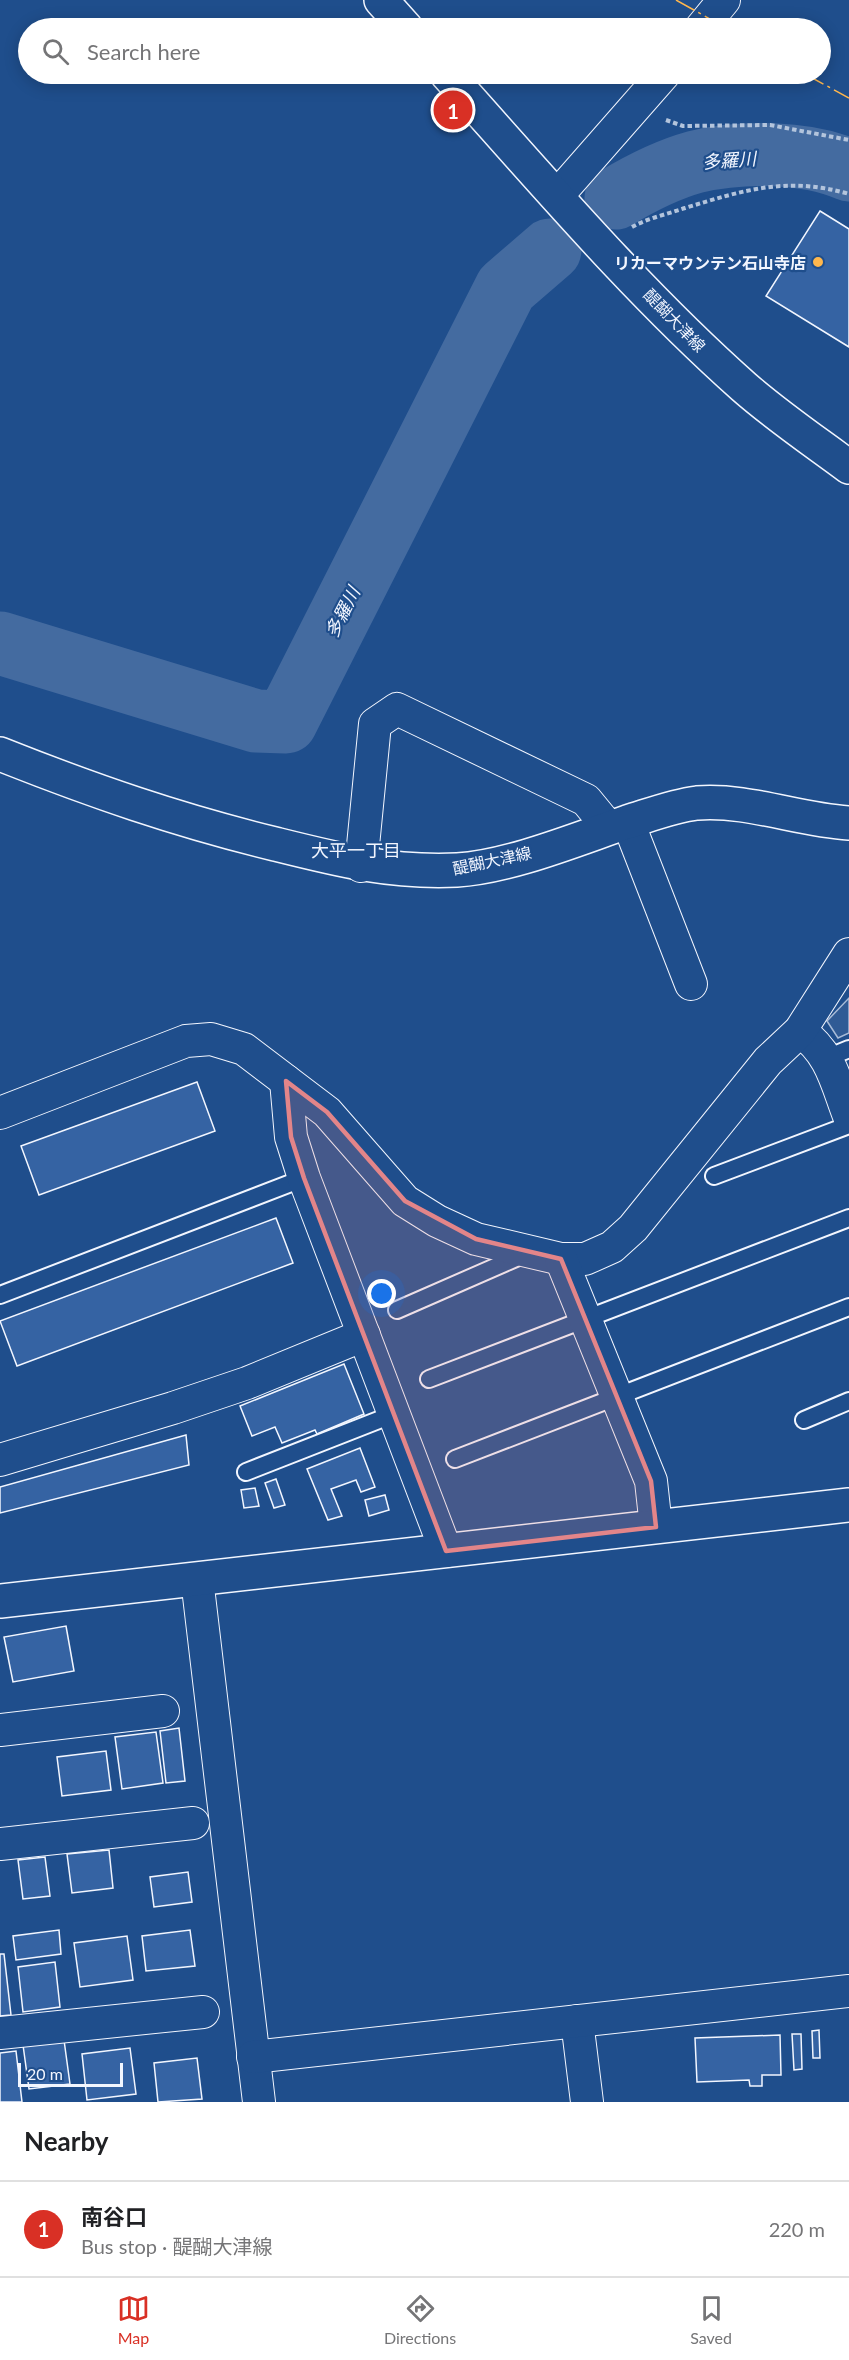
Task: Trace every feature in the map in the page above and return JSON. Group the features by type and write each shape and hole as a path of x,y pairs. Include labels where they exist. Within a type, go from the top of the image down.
{"main road":[{"path":"381,0 397,18"},
{"name":"醍醐大津線","path":"456,84 557,196 697,342 746,388 849,467"},
{"name":"醍醐大津線","path":"0,754 101,795 194,825 361,866 398,870 460,870 508,860 666,809 697,803 728,803 849,823"},
{"path":"0,1601 849,1505"}],"street":[{"path":"709,18 724,0"},
{"path":"557,196 655,84"},
{"path":"361,866 375,724 397,709 586,801 618,825 691,984"},
{"path":"0,1113 186,1041 211,1040 244,1049 327,1112 405,1201 437,1221 476,1239 561,1259 585,1258 612,1247 633,1228 768,1061 800,1031 849,954"},
{"path":"800,1031 838,1054 849,1116"},
{"path":"286,1081 291,1137 304,1178 446,1551"},
{"path":"561,1259 651,1481 656,1527"},
{"path":"0,1460 173,1408 247,1383 364,1335"},
{"path":"197,1579 259,2102"},
{"path":"0,1730 163,1711"},
{"path":"0,1844 193,1823"},
{"path":"253,2057 849,1990"},
{"path":"0,2033 203,2013"},
{"path":"577,2021 586,2102"}],"lane":[{"path":"714,1176 849,1125"},
{"path":"0,1295 304,1178"},
{"path":"429,1379 849,1218"},
{"path":"397,1310 530,1252"},
{"path":"455,1460 849,1307"},
{"path":"804,1420 849,1401"},
{"path":"246,1472 394,1414"}],"path":[{"path":"634,108 683,126 770,125 849,140"},
{"path":"603,245 639,224 740,191 778,184 807,185 849,194"}],"highlighted area":[{"path":"286,1081 327,1112 405,1201 476,1239 561,1259 651,1481 656,1527 446,1551 304,1178 291,1137"}],"shaded area":[{"path":"849,998 849,1033 838,1038 827,1021"}],"building":[{"name":"リカーマウンテン石山寺店","path":"820,211 849,229 849,347 766,296"},
{"path":"197,1082 215,1131 39,1195 21,1146"},
{"path":"276,1218 293,1263 17,1366 0,1321"},
{"path":"344,1364 364,1414 317,1434 315,1430 282,1443 275,1427 252,1436 240,1406"},
{"path":"186,1435 189,1465 0,1513 0,1487"},
{"path":"360,1448 375,1487 361,1492 356,1480 331,1489 342,1516 328,1520 307,1469"},
{"path":"276,1479 285,1505 274,1508 265,1483"},
{"path":"255,1488 259,1506 244,1508 241,1490"},
{"path":"385,1495 389,1510 369,1516 365,1500"},
{"path":"66,1626 74,1671 13,1682 4,1637"},
{"path":"179,1728 185,1781 166,1783 160,1731"},
{"path":"156,1732 163,1783 122,1789 115,1737"},
{"path":"106,1751 111,1790 62,1796 57,1757"},
{"path":"109,1850 113,1888 72,1893 67,1854"},
{"path":"45,1857 50,1896 23,1899 18,1860"},
{"path":"188,1872 192,1902 154,1907 150,1877"},
{"path":"59,1930 61,1954 16,1960 13,1936"},
{"path":"190,1930 195,1966 146,1971 142,1936"},
{"path":"127,1936 133,1980 80,1987 74,1943"},
{"path":"0,1954 4,1954 11,2015 0,2016"},
{"path":"55,1962 60,2007 23,2012 18,1967"},
{"path":"819,2030 820,2058 813,2058 812,2031"},
{"path":"792,2034 801,2034 802,2069 794,2070"},
{"path":"780,2035 781,2075 762,2075 762,2086 750,2086 749,2080 697,2082 695,2038"},
{"path":"64,2040 70,2084 29,2089 23,2045"},
{"path":"130,2048 136,2094 87,2100 82,2054"},
{"path":"16,2051 22,2102 0,2102 0,2053"},
{"path":"197,2058 202,2099 158,2102 154,2063"}],"waterway":[{"name":"多羅川","path":"616,198 674,169 713,158 752,155 793,156 813,159 849,170"},
{"name":"多羅川","path":"0,643 256,721 286,722 506,288 550,250"}],"power":[{"path":"676,0 708,18"},
{"path":"823,84 849,98"}],"place":[{"name":"南谷口","path":"453,110"},
{"name":"リカーマウンテン石山寺店","path":"818,262"}],"district":[{"name":"大平一丁目","path":"356,850"}]}
